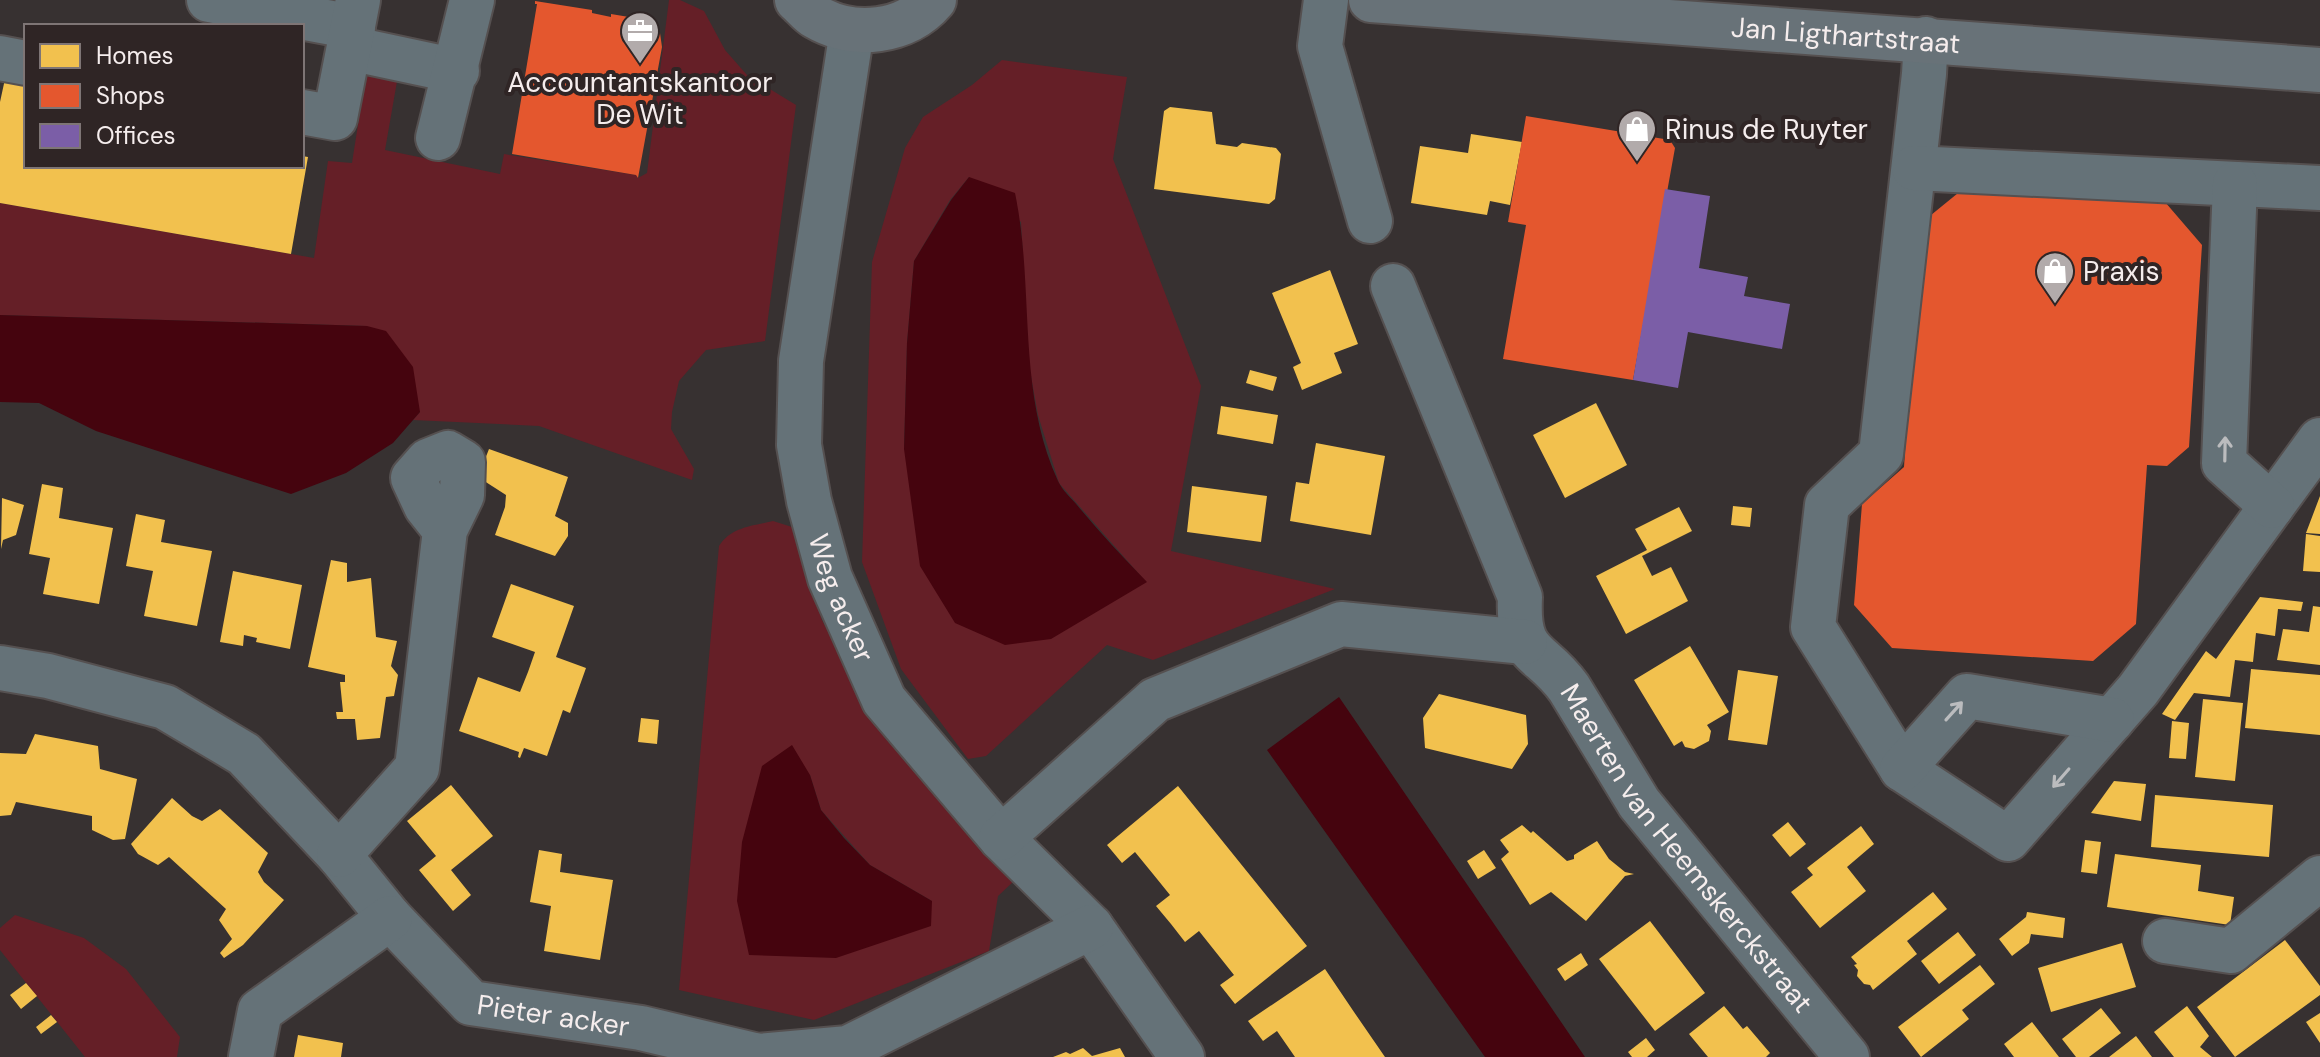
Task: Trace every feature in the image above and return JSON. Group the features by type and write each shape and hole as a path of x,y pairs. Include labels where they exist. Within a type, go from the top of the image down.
{"main road":[{"path":"797,0 815,17 852,30 890,28 924,12 934,0"},
{"name":"Jan Ligthartstraat","path":"1371,0 2320,70"}],"street":[{"path":"209,0 353,25 457,71"},
{"path":"438,138 457,71 472,0"},
{"path":"1326,0 1320,46 1370,221"},
{"path":"304,112 335,118 353,25"},
{"name":"Weg acker","path":"852,30 801,361 799,445 809,501 830,578 884,700 1001,838 1091,927 1182,1057"},
{"path":"1926,39 1881,454 1827,505 1813,627 1902,769 2008,839 2138,690 2320,440"},
{"path":"0,58 24,63"},
{"path":"1914,168 2320,188"},
{"path":"2235,184 2224,463 2272,506"},
{"path":"1001,838 1155,700 1341,624 1525,642 1519,618 1520,597 1393,286"},
{"path":"339,855 417,768 445,530"},
{"name":"Maerten van Heemskerckstraat","path":"1525,642 1537,659 1557,671 1639,803 1847,1057"},
{"name":"Pieter acker","path":"0,668 48,676 165,707 244,754 339,855 390,918 471,1003 641,1028 758,1056 848,1048 1091,927"},
{"path":"1902,769 1967,696 2112,720"},
{"path":"2165,941 2231,951 2320,878"},
{"path":"251,1057 260,1011 390,918"}],"shaded area":[{"path":"669,0 680,0 704,11 725,50 747,75 796,105 765,341 706,350 679,381 671,429 694,469 692,480 539,426 413,420 420,412 367,326 0,315 0,203 314,258 328,161 352,163 367,67 399,70 385,150 500,174 504,154 636,175 638,178 647,173"},
{"path":"1002,60 1127,77 1113,159 1201,386 1171,551 1335,589 1153,660 1107,645 986,756 968,759 901,669 862,562 872,262 905,148 923,117 972,85","holes":["969,177 1021,222 1029,365 1038,415 1059,483 1146,582 1112,601 904,449 907,343 914,261 950,200"]},
{"path":"969,177 1015,193 1021,229 1036,411 1058,481 1147,582 1051,639 1005,645 955,623 920,566 904,449 907,343 914,261 951,200"},
{"path":"0,315 367,326 386,331 413,367 420,412 393,443 346,473 291,494 96,431 39,403 0,402"},
{"path":"773,521 792,527 822,620 885,738 1013,882 998,896 989,951 814,1020 679,990 719,546 736,531","holes":["810,775 821,810 870,865 932,901 742,842"]},
{"path":"1339,697 1585,1057 1485,1057 1267,750"},
{"path":"792,745 810,775 821,810 870,865 932,901 931,926 836,958 749,955 737,901 742,842 762,766"},
{"path":"15,915 84,938 126,969 180,1037 177,1057 85,1057 0,950 0,928"}],"building: Homes":[{"path":"5,79 24,83 24,168 304,168 304,156 308,157 291,254 0,203 0,102"},
{"path":"1170,107 1212,112 1216,144 1237,147 1242,143 1276,148 1281,154 1275,199 1269,204 1154,189 1164,111"},
{"path":"1471,134 1522,142 1510,205 1490,201 1487,215 1411,203 1420,146 1468,153"},
{"path":"1330,270 1358,344 1334,353 1342,373 1302,390 1293,367 1301,363 1272,293"},
{"path":"1250,370 1277,377 1273,391 1246,383"},
{"path":"1596,403 1627,465 1565,498 1533,435"},
{"path":"1221,406 1278,415 1273,444 1217,434"},
{"path":"1316,443 1385,456 1371,535 1290,521 1296,482 1309,484"},
{"path":"489,449 568,477 555,516 568,523 568,536 555,556 495,535 506,495 478,477"},
{"path":"42,484 63,488 59,518 113,528 99,604 43,594 50,558 29,554"},
{"path":"1192,486 1267,496 1261,542 1187,532"},
{"path":"2320,496 2320,534 2306,533"},
{"path":"2,498 24,505 16,535 3,540 1,549"},
{"path":"1733,506 1752,508 1750,527 1731,525"},
{"path":"1679,507 1692,531 1642,556 1652,576 1671,567 1688,601 1626,634 1596,576 1647,550 1635,529"},
{"path":"136,514 165,520 161,542 212,551 197,626 144,616 153,571 126,566"},
{"path":"2306,534 2320,536 2320,572 2303,571"},
{"path":"331,560 347,563 347,582 371,578 376,637 397,641 391,666 398,675 394,696 386,697 380,738 357,740 355,719 337,719 336,712 343,712 340,682 345,682 345,675 308,667"},
{"path":"233,571 302,585 290,649 256,642 257,638 244,635 243,646 220,642"},
{"path":"511,584 574,606 556,657 586,668 570,713 563,710 547,756 524,748 520,758 519,752 459,731 478,677 520,692 528,672 535,652 492,637"},
{"path":"2260,597 2303,602 2301,611 2278,609 2275,636 2256,633 2253,662 2235,660 2230,697 2194,693 2175,720 2162,714 2206,651 2216,659"},
{"path":"2313,606 2320,607 2320,665 2277,660 2283,629 2309,632"},
{"path":"1690,646 1729,712 1707,725 1711,731 1709,741 1694,749 1685,747 1682,741 1674,746 1634,680"},
{"path":"2251,669 2320,675 2320,735 2245,728"},
{"path":"1738,670 1778,676 1767,745 1728,740"},
{"path":"1439,694 1526,715 1528,744 1512,769 1425,748 1423,718"},
{"path":"2203,699 2243,703 2235,781 2195,777"},
{"path":"641,718 659,720 657,744 638,742"},
{"path":"2172,721 2189,723 2186,759 2169,758"},
{"path":"35,734 98,746 100,769 137,779 125,839 113,840 92,830 92,816 16,802 11,815 0,816 0,753 26,754"},
{"path":"2114,781 2146,784 2141,821 2091,813"},
{"path":"451,785 493,836 451,870 471,895 453,911 419,870 436,856 407,821"},
{"path":"1178,786 1307,946 1235,1004 1220,985 1234,975 1199,931 1185,942 1156,906 1170,895 1135,852 1122,863 1107,845"},
{"path":"2155,795 2273,805 2269,857 2151,847"},
{"path":"172,798 202,821 220,809 268,853 258,872 264,882 284,900 243,945 224,958 220,953 232,939 219,920 226,909 169,857 158,865 138,854 131,844"},
{"path":"1788,822 1806,844 1790,857 1772,835"},
{"path":"1522,825 1567,861 1597,841 1609,859 1625,872 1634,874 1625,876 1586,921 1551,892 1530,905 1501,859 1509,852 1500,840"},
{"path":"1861,826 1874,844 1847,867 1866,891 1820,928 1791,892 1813,875 1807,868"},
{"path":"2085,840 2101,842 2097,874 2081,872"},
{"path":"539,850 562,854 560,872 613,880 600,960 544,951 551,906 530,902"},
{"path":"1484,850 1496,868 1478,879 1467,861"},
{"path":"2115,854 2201,865 2198,891 2234,897 2230,925 2107,907"},
{"path":"1933,892 1947,909 1907,941 1917,954 1873,990 1870,985 1864,984 1857,976 1858,970 1854,965 1857,964 1851,957"},
{"path":"2027,912 2065,918 2063,938 2031,934 2029,943 2012,956 1999,939 2026,917"},
{"path":"1650,921 1705,993 1655,1031 1599,959"},
{"path":"1958,932 1976,955 1939,984 1921,961"},
{"path":"2285,940 2320,986 2320,995 2235,1057 2197,1007"},
{"path":"2122,943 2136,987 2051,1012 2038,968"},
{"path":"1581,953 1588,965 1565,981 1557,969"},
{"path":"1980,965 1995,984 1962,1010 1969,1019 1921,1057 1898,1027"},
{"path":"1325,969 1385,1057 1295,1057 1277,1031 1263,1041 1248,1021"},
{"path":"26,983 37,996 21,1009 10,995"},
{"path":"1724,1006 1743,1029 1747,1026 1770,1053 1766,1057 1708,1057 1689,1034"},
{"path":"2187,1006 2209,1036 2200,1047 2212,1057 2174,1057 2154,1032"},
{"path":"2101,1008 2121,1033 2089,1057 2076,1057 2062,1039"},
{"path":"2320,1013 2320,1043 2306,1022"},
{"path":"51,1015 57,1022 41,1034 36,1027"},
{"path":"2032,1022 2059,1057 2014,1057 2004,1044"},
{"path":"298,1035 343,1043 341,1057 294,1057"},
{"path":"2136,1036 2152,1057 2109,1057"},
{"path":"1646,1038 1655,1050 1647,1057 1632,1057 1628,1052"},
{"path":"1083,1048 1092,1056 1120,1048 1125,1057 1053,1057"}],"building: Shops":[{"path":"535,1 592,10 592,13 611,17 611,14 641,19 653,24 660,33 662,47 638,178 636,175 512,154 537,4"},
{"path":"1526,116 1670,140 1675,148 1633,380 1503,359 1526,225 1508,222"},
{"path":"1963,189 2165,202 2202,245 2189,447 2167,466 2147,465 2136,624 2093,661 1892,648 1854,605 1862,504 1904,467 1920,224"}],"building: Offices":[{"path":"1665,189 1710,196 1699,268 1748,277 1744,296 1790,304 1782,349 1688,332 1678,388 1633,380"}],"place":[{"name":"Accountantskantoor De Wit","path":"640,65"},
{"name":"Rinus de Ruyter","path":"1637,163"},
{"name":"Praxis","path":"2055,305"}]}
